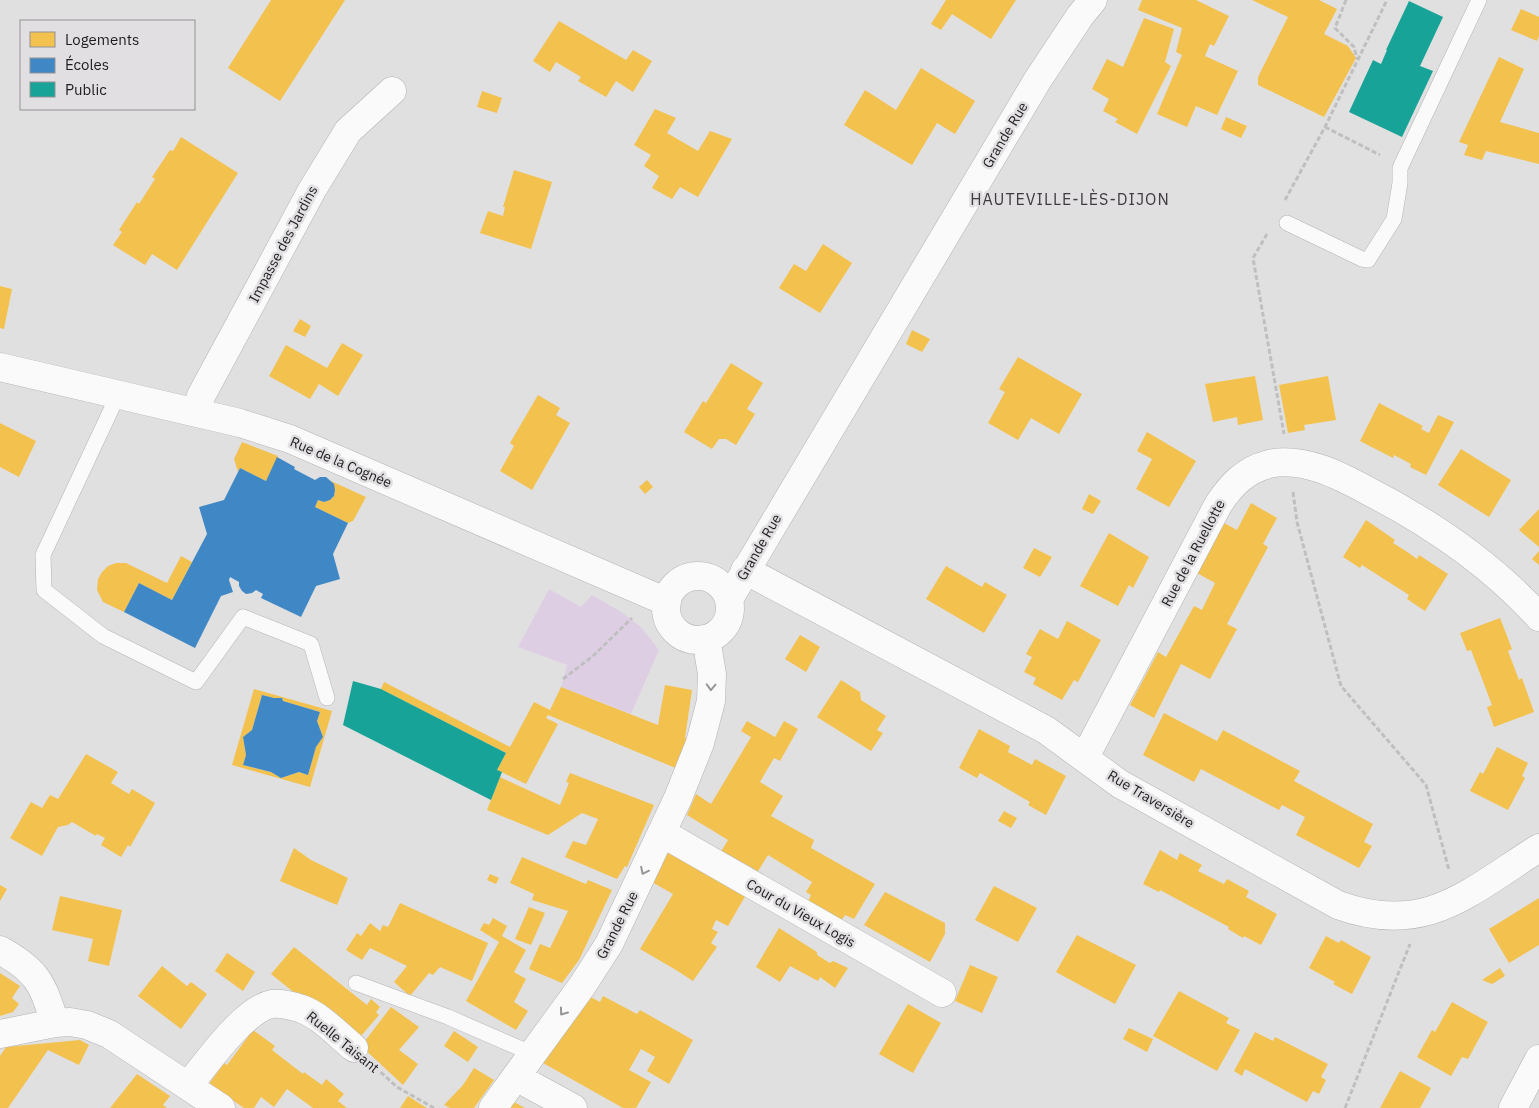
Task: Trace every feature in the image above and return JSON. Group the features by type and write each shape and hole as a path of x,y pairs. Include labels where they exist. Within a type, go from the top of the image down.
{"street":[{"name":"Grande Rue","path":"493,1108 582,986 609,944 662,833 688,774 708,715 711,700 712,674 704,639 722,630 730,611 729,599 745,570 1038,80 1080,16 1093,0"},
{"name":"Impasse des Jardins","path":"196,412 202,396 312,190 348,130 392,91"},
{"name":"Rue de la Cognée","path":"0,367 196,412 240,423 290,439 655,597"},
{"name":"Rue de la Ruellotte","path":"1085,757 1225,494 1242,476 1254,469 1288,462 1316,468 1348,480 1410,512 1478,560 1539,617"},
{"name":"Rue Traversière","path":"745,570 1046,730 1120,784 1338,905 1371,915 1404,917 1422,914 1442,908 1460,898 1539,848"},
{"path":"704,639 693,640 675,631 655,597 670,592 687,578 697,576 708,578 718,583 729,599"},
{"name":"Cour du Vieux Logis","path":"662,833 942,993"},
{"path":"0,950 15,958 32,972 44,989 55,1023"},
{"name":"Ruelle Taisant","path":"188,1086 236,1028 255,1011 272,1004 303,1009 315,1016 354,1048"},
{"path":"0,1034 55,1023 70,1022 87,1025 109,1034 221,1108"},
{"path":"1513,1108 1539,1059"},
{"path":"516,1077 573,1108"}],"lane":[{"path":"1287,223 1362,259 1368,260 1394,219 1400,183 1400,168 1479,0"},
{"path":"118,395 43,555 44,590 103,636 196,682 243,617 312,644 327,698"},
{"path":"356,983 448,1017 532,1054"}],"path":[{"path":"1346,0 1335,28 1354,47 1358,59"},
{"path":"1282,206 1325,127 1387,0"},
{"path":"1325,127 1386,157"},
{"path":"1268,232 1253,258 1297,522 1341,686 1426,785 1450,868 1445,876"},
{"path":"563,679 593,656 655,597"},
{"path":"1345,1108 1422,914"},
{"name":"Ruelle Taisant","path":"354,1048 397,1087 434,1108"}],"shaded area":[{"path":"549,589 581,607 592,595 621,612 641,627 659,650 631,714 561,687 567,665 518,647"}],"building: Logements":[{"path":"271,0 345,0 280,101 228,68"},
{"path":"946,0 1016,0 991,39 952,14 941,30 931,24"},
{"path":"1142,0 1196,0 1229,16 1214,46 1210,44 1205,56 1238,71 1217,115 1196,106 1187,127 1157,114 1182,55 1176,52 1182,28 1138,10"},
{"path":"1252,0 1319,0 1337,9 1324,34 1348,46 1356,58 1324,117 1258,85 1258,77 1288,17"},
{"path":"1521,9 1539,17 1539,36 1537,41 1511,30"},
{"path":"1144,18 1174,29 1165,62 1171,66 1137,134 1115,122 1118,119 1103,111 1109,99 1092,89 1107,59 1123,67"},
{"path":"559,21 626,60 633,50 652,61 633,92 616,81 606,97 578,81 581,77 556,62 550,72 533,61"},
{"path":"1499,57 1524,69 1500,122 1539,133 1539,164 1486,151 1482,160 1464,155 1468,145 1459,142"},
{"path":"921,68 975,101 955,134 937,123 912,165 844,125 865,90 896,110"},
{"path":"482,91 502,98 497,113 477,107"},
{"path":"655,109 676,118 667,133 698,151 710,131 732,139 698,197 680,187 672,199 652,188 659,176 644,166 651,155 634,145"},
{"path":"1226,117 1247,126 1241,138 1221,129"},
{"path":"181,137 238,173 177,270 152,254 145,265 113,245 122,232 119,230 155,179 152,177 170,150 173,151"},
{"path":"514,170 552,182 531,249 480,233 488,211 503,216 505,207 503,207"},
{"path":"823,244 852,263 820,313 779,288 794,264 806,271"},
{"path":"0,286 12,289 4,329 0,328"},
{"path":"300,319 311,326 305,337 293,331"},
{"path":"912,330 930,339 922,352 906,344"},
{"path":"342,343 363,355 338,396 319,384 310,399 269,376 286,345 327,368"},
{"path":"1018,357 1082,394 1059,434 1031,418 1018,440 988,423 1005,392 999,389"},
{"path":"731,363 763,383 747,409 755,414 736,445 726,439 719,439 712,449 684,432 703,401 706,403"},
{"path":"1255,376 1263,420 1238,425 1237,417 1213,422 1205,384"},
{"path":"1328,376 1336,420 1304,425 1305,430 1288,433 1279,385"},
{"path":"538,395 560,408 556,415 570,423 532,490 500,471 514,446 510,443"},
{"path":"1379,403 1423,426 1421,429 1429,433 1438,415 1454,422 1426,475 1410,467 1411,464 1394,455 1393,458 1360,441"},
{"path":"0,423 36,441 19,477 0,467"},
{"path":"1147,432 1196,461 1169,507 1136,489 1152,459 1137,451"},
{"path":"242,442 278,456 266,481 240,468 238,472 234,459"},
{"path":"1461,449 1511,480 1489,517 1438,485"},
{"path":"647,480 653,487 645,494 639,487"},
{"path":"331,481 366,497 353,521 348,523 315,507 318,500 324,502 334,496 335,490"},
{"path":"1089,494 1101,501 1093,514 1082,509"},
{"path":"1251,503 1277,518 1263,544 1268,547 1227,624 1237,629 1210,679 1181,664 1154,718 1130,705 1158,652 1166,657 1194,606 1202,610 1215,583 1197,573 1224,523 1237,530"},
{"path":"1539,509 1539,547 1519,530"},
{"path":"1366,520 1395,540 1393,543 1417,559 1419,555 1448,574 1425,611 1407,599 1409,595 1362,565 1360,568 1343,557"},
{"path":"1109,533 1149,557 1133,588 1129,585 1118,606 1080,586"},
{"path":"1034,548 1052,557 1040,577 1023,568"},
{"path":"1539,551 1539,565 1532,559"},
{"path":"181,556 192,562 172,600 139,583 124,612 103,602 97,590 98,579 102,572 108,566 116,563 126,563 167,583"},
{"path":"946,566 982,587 985,582 1007,595 984,633 926,599"},
{"path":"1500,618 1512,649 1508,651 1519,680 1522,678 1534,712 1494,727 1487,707 1492,705 1471,650 1467,651 1460,633"},
{"path":"1067,621 1101,640 1078,682 1074,680 1062,700 1033,684 1036,678 1024,672 1032,657 1026,654 1040,629 1058,639"},
{"path":"800,635 820,647 806,672 785,659"},
{"path":"841,680 860,692 861,700 886,716 877,730 883,733 871,751 817,717"},
{"path":"384,682 510,747 534,702 550,710 561,687 658,725 665,685 692,690 685,738 688,739 678,769 548,715 546,718 558,724 526,784 497,770 506,753 381,689"},
{"path":"254,689 332,711 310,787 232,765","holes":["262,695 282,698 283,701 320,712 317,721 323,737 316,747 308,775 299,772 281,778 271,772 243,765 246,755 243,737 252,730"]},
{"path":"1164,713 1217,741 1223,730 1300,771 1294,781 1373,824 1364,842 1372,846 1359,868 1296,835 1305,817 1282,805 1279,810 1201,769 1194,782 1143,755"},
{"path":"747,721 775,737 784,721 798,729 780,761 774,758 760,782 783,796 771,816 814,840 811,848 875,884 854,919 845,915 839,924 806,905 811,895 806,892 812,882 768,855 755,876 719,855 728,840 687,815 696,794 711,804 751,737 741,731"},
{"path":"979,729 1010,746 1008,752 1032,765 1035,759 1066,776 1046,815 1028,805 1030,802 980,773 977,778 959,768"},
{"path":"1497,747 1528,763 1522,776 1525,778 1508,810 1470,791 1480,772 1483,774"},
{"path":"86,754 118,772 111,783 129,794 132,789 155,803 130,847 128,845 121,857 101,845 105,838 97,834 96,836 72,822 58,827 42,856 10,838 31,802 42,808 50,795 58,799"},
{"path":"570,773 654,805 627,867 625,866 617,879 565,857 573,841 586,845 598,819 582,813 548,835 487,810 500,777 560,805 569,783 566,782"},
{"path":"1004,811 1017,818 1011,828 998,821"},
{"path":"294,848 311,860 348,878 337,905 280,881"},
{"path":"671,848 747,893 728,926 716,920 712,929 718,932 711,943 717,947 693,981 640,949 673,894 650,881"},
{"path":"1160,850 1177,860 1180,853 1202,865 1198,871 1224,884 1227,879 1249,891 1246,897 1277,914 1261,945 1244,936 1243,938 1228,929 1229,927 1160,890 1159,892 1143,884"},
{"path":"522,857 586,884 588,880 612,890 579,960 562,983 529,969 540,944 550,948 568,911 532,900 534,894 510,883"},
{"path":"490,874 499,878 496,884 487,880"},
{"path":"0,885 7,889 0,901"},
{"path":"994,886 1037,908 1018,942 975,920"},
{"path":"885,892 945,923 945,934 930,962 864,925"},
{"path":"60,896 122,910 109,966 88,961 93,939 52,930"},
{"path":"1539,898 1539,945 1509,963 1489,929"},
{"path":"400,903 488,943 472,981 440,967 433,975 429,973 410,996 394,982 407,966 370,948 362,960 346,950 357,933 361,936 370,923 380,931 383,925 388,927"},
{"path":"529,907 545,913 531,945 515,939"},
{"path":"493,918 507,926 502,936 526,950 514,972 526,979 514,1002 528,1011 516,1030 466,1001 499,942 480,930 484,923 489,925"},
{"path":"779,928 817,952 817,955 830,963 833,961 848,968 835,988 820,977 818,981 790,966 780,982 756,967"},
{"path":"1077,935 1136,965 1115,1004 1056,972"},
{"path":"1326,936 1339,943 1341,940 1371,957 1352,994 1309,968"},
{"path":"294,947 367,1005 371,999 380,1007 376,1012 379,1015 356,1042 271,974"},
{"path":"227,953 255,972 243,991 215,971"},
{"path":"970,965 998,977 982,1013 955,1001"},
{"path":"162,966 187,986 191,982 207,994 181,1029 138,996"},
{"path":"1500,968 1505,976 1492,984 1482,980"},
{"path":"0,973 20,986 12,998 19,1004 13,1012 0,1016"},
{"path":"1179,991 1229,1018 1226,1023 1240,1030 1217,1071 1153,1036"},
{"path":"587,995 600,1002 603,996 637,1014 640,1010 693,1040 669,1084 647,1071 655,1057 641,1049 629,1070 651,1082 636,1108 623,1108 543,1063"},
{"path":"1452,1002 1488,1022 1468,1059 1462,1057 1451,1076 1417,1057 1432,1030 1435,1032"},
{"path":"908,1004 941,1023 913,1073 879,1054"},
{"path":"391,1007 419,1027 399,1050 418,1064 403,1085 361,1046"},
{"path":"1129,1028 1153,1039 1147,1052 1123,1039"},
{"path":"253,1030 275,1046 272,1050 303,1074 304,1072 322,1085 326,1079 344,1094 338,1101 347,1108 313,1108 287,1089 274,1107 261,1097 254,1108 244,1108 209,1084 224,1063 227,1065"},
{"path":"454,1031 478,1047 468,1062 444,1046"},
{"path":"1255,1032 1273,1041 1275,1037 1328,1064 1321,1077 1326,1080 1319,1094 1313,1091 1307,1102 1245,1069 1242,1076 1234,1071"},
{"path":"80,1040 89,1045 79,1065 48,1050 8,1108 0,1108 0,1056 6,1047"},
{"path":"474,1068 494,1080 474,1108 450,1108 444,1105 463,1085"},
{"path":"1400,1071 1431,1088 1420,1108 1380,1108"},
{"path":"137,1074 170,1096 163,1105 167,1108 110,1108"},
{"path":"408,1096 422,1105 427,1108 400,1108"},
{"path":"512,1101 525,1108 507,1108"}],"building: Écoles":[{"path":"277,457 315,480 320,477 326,477 334,484 334,496 324,502 318,500 315,507 348,523 333,554 340,579 316,586 301,617 261,598 263,594 256,590 246,594 239,586 239,582 230,577 229,580 233,592 221,596 195,648 124,612 139,583 172,600 207,534 199,507 224,500 240,468 266,481"},
{"path":"262,695 282,698 283,701 320,712 317,721 323,737 316,747 308,775 299,772 281,778 271,772 243,765 246,755 243,737 252,730"}],"building: Public":[{"path":"1409,1 1443,17 1420,66 1433,71 1402,137 1349,112 1373,60 1381,64"},
{"path":"353,681 381,689 506,753 497,770 502,772 491,800 343,725"}],"district":[{"name":"HAUTEVILLE-LÈS-DIJON","path":"1070,199"}]}
